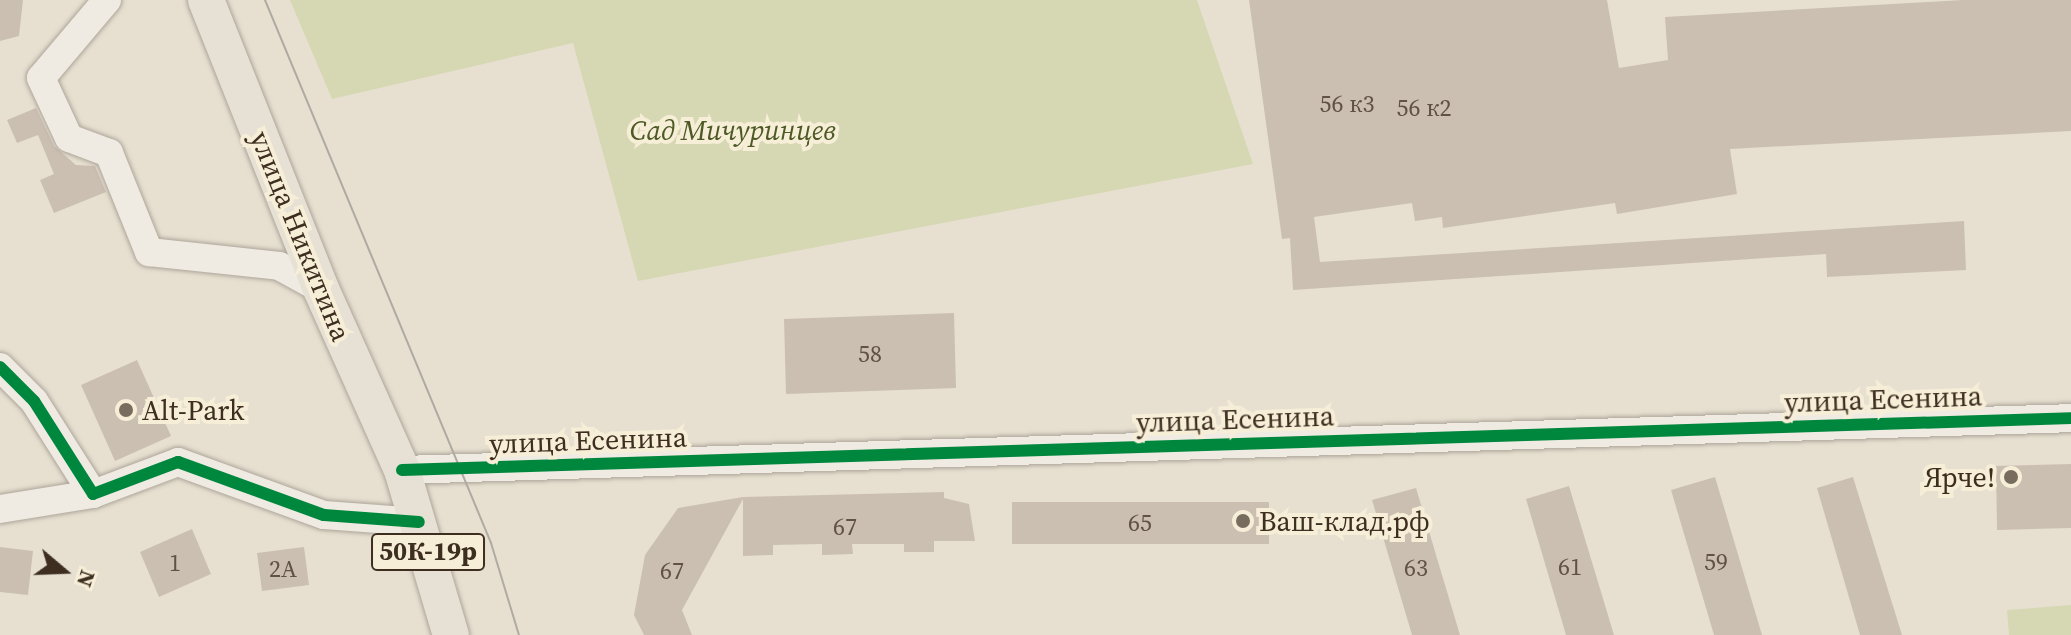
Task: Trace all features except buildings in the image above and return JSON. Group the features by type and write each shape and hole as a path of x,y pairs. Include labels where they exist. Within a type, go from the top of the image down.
{"main road":[{"name":"улица Никитина","path":"206,0 321,289 402,470"},
{"name":"50К-19р","path":"402,470 451,635"}],"street":[{"path":"107,0 41,78 69,138 109,153 149,252 279,266 321,289"},
{"path":"0,367 34,401 93,494"},
{"name":"улица Есенина","path":"402,470 2071,418"},
{"path":"0,509 93,494 178,462 324,515 419,522"}],"green space":[{"name":"Сад Мичуринцев","path":"290,0 1197,0 1253,164 638,281 573,43 332,99"},
{"path":"2071,605 2071,635 2009,635 2007,610"}],"tram line":[{"path":"265,0 491,543 519,635"}],"cycle path":[{"path":"0,367 34,401 93,494 178,462 324,515 419,522"},
{"path":"402,470 2071,418"}],"place":[{"name":"Alt-Park","path":"126,410"},
{"name":"Ярче!","path":"2011,477"},
{"name":"Ваш-клад.рф","path":"1243,521"}]}
